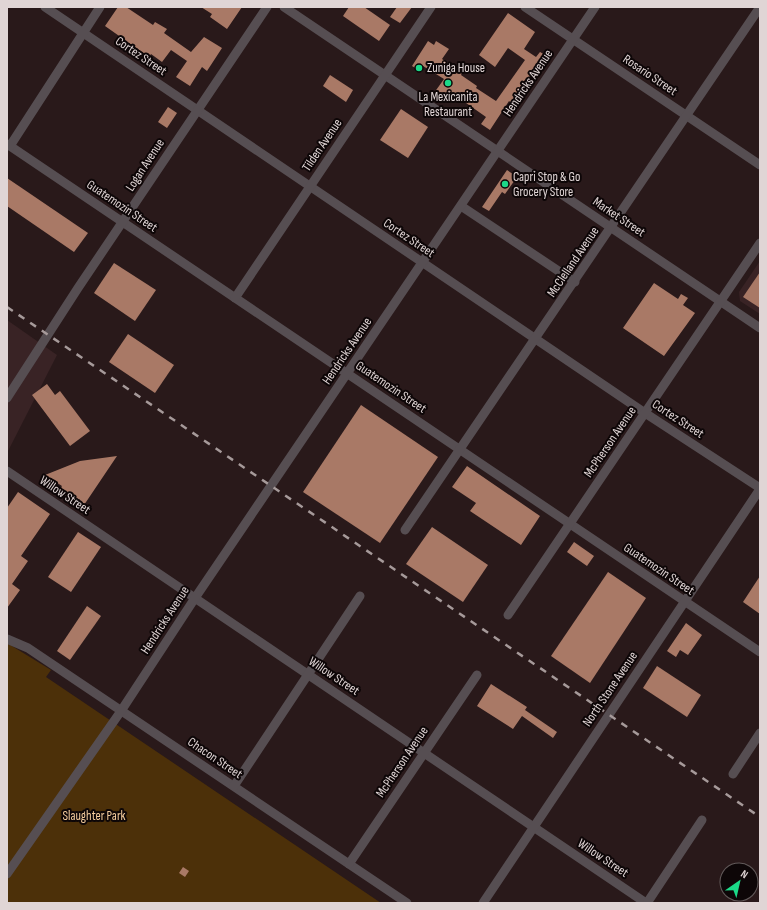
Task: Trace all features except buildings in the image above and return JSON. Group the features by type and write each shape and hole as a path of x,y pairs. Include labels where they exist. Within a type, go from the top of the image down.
{"street":[{"name":"Cortez Street","path":"45,7 645,413 760,489"},
{"path":"8,145 100,7"},
{"name":"Logan Avenue","path":"7,398 51,329 267,7"},
{"name":"Market Street","path":"284,7 760,328"},
{"name":"Tilden Avenue","path":"235,298 431,7"},
{"name":"Rosario Street","path":"526,7 760,165"},
{"name":"Hendricks Avenue","path":"7,874 121,711 195,598 595,7"},
{"name":"McClelland Avenue","path":"405,530 612,228 760,7"},
{"name":"Guatemozin Street","path":"8,145 760,652"},
{"path":"461,206 575,282"},
{"name":"McPherson Avenue","path":"508,615 760,243"},
{"name":"Willow Street","path":"7,471 647,903"},
{"name":"North Stone Avenue","path":"483,903 760,489"},
{"path":"234,786 360,596"},
{"name":"Chacon Street","path":"7,640 28,648 407,903"},
{"name":"McPherson Avenue","path":"349,864 477,675"},
{"path":"733,774 760,733"},
{"path":"647,903 702,820"}],"shaded area":[{"path":"760,261 760,314 740,301 739,292"},
{"path":"7,320 57,355 7,453"}],"green space":[{"name":"Slaughter Park","path":"7,643 51,670 46,677 381,903 7,903"}],"railway":[{"path":"7,307 760,817"}],"place":[{"name":"Zuniga House","path":"419,68"},
{"name":"La Mexicanita Restaurant","path":"448,83"},
{"name":"Capri Stop & Go Grocery Store","path":"505,184"}]}
